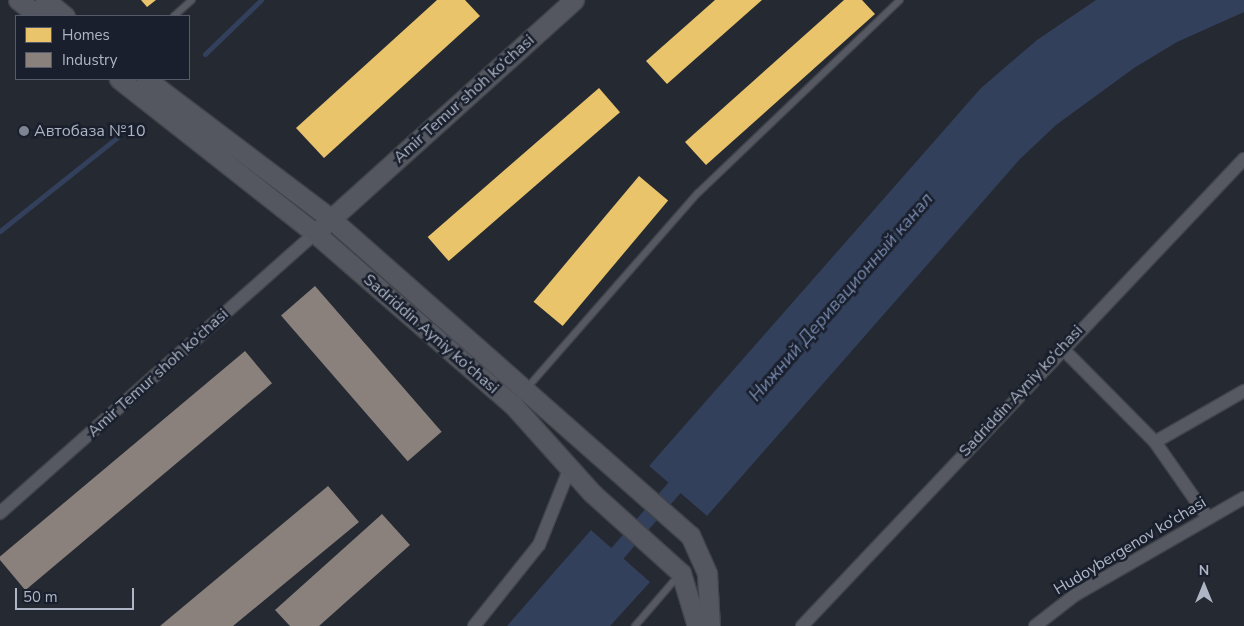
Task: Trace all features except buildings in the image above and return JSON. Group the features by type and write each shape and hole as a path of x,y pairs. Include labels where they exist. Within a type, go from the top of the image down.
{"main road":[{"path":"18,0 38,15"},
{"path":"45,0 64,15"},
{"name":"Amir Temur shoh ko‘chasi","path":"315,232 574,0"},
{"name":"Sadriddin Ayniy ko‘chasi","path":"120,80 315,232 513,405 569,470 674,567"},
{"name":"Sadriddin Ayniy ko‘chasi","path":"147,80 331,219 690,535 708,573 710,626"},
{"path":"674,567 697,626"}],"street":[{"name":"Sadriddin Ayniy ko‘chasi","path":"802,626 1062,348 1244,159"},
{"name":"Amir Temur shoh ko‘chasi","path":"0,513 315,232"},
{"path":"1062,348 1155,442 1208,518"},
{"path":"1155,442 1244,391"},
{"path":"474,626 539,545 569,470"},
{"name":"Hudoybergenov ko‘chasi","path":"1035,626 1075,595 1244,498"}],"lane":[{"path":"175,15 192,0"},
{"path":"526,389 698,193 900,0"},
{"path":"635,626 674,567"}],"water":[{"path":"1096,0 1244,0 1244,12 1177,42 1134,68 1056,125 1020,159 707,516 649,466 981,88 1037,40"},
{"path":"591,530 650,582 610,626 507,626"}],"pier":[{"path":"649,466 707,517 705,519 647,468"},
{"path":"592,528 652,580 650,581 591,530"}],"waterway":[{"path":"205,54 261,0"},
{"path":"0,231 119,136"},
{"name":"Нижний Деривационный канал","path":"603,570 689,471"}],"place":[{"name":"Автобаза №10","path":"24,131"}]}
